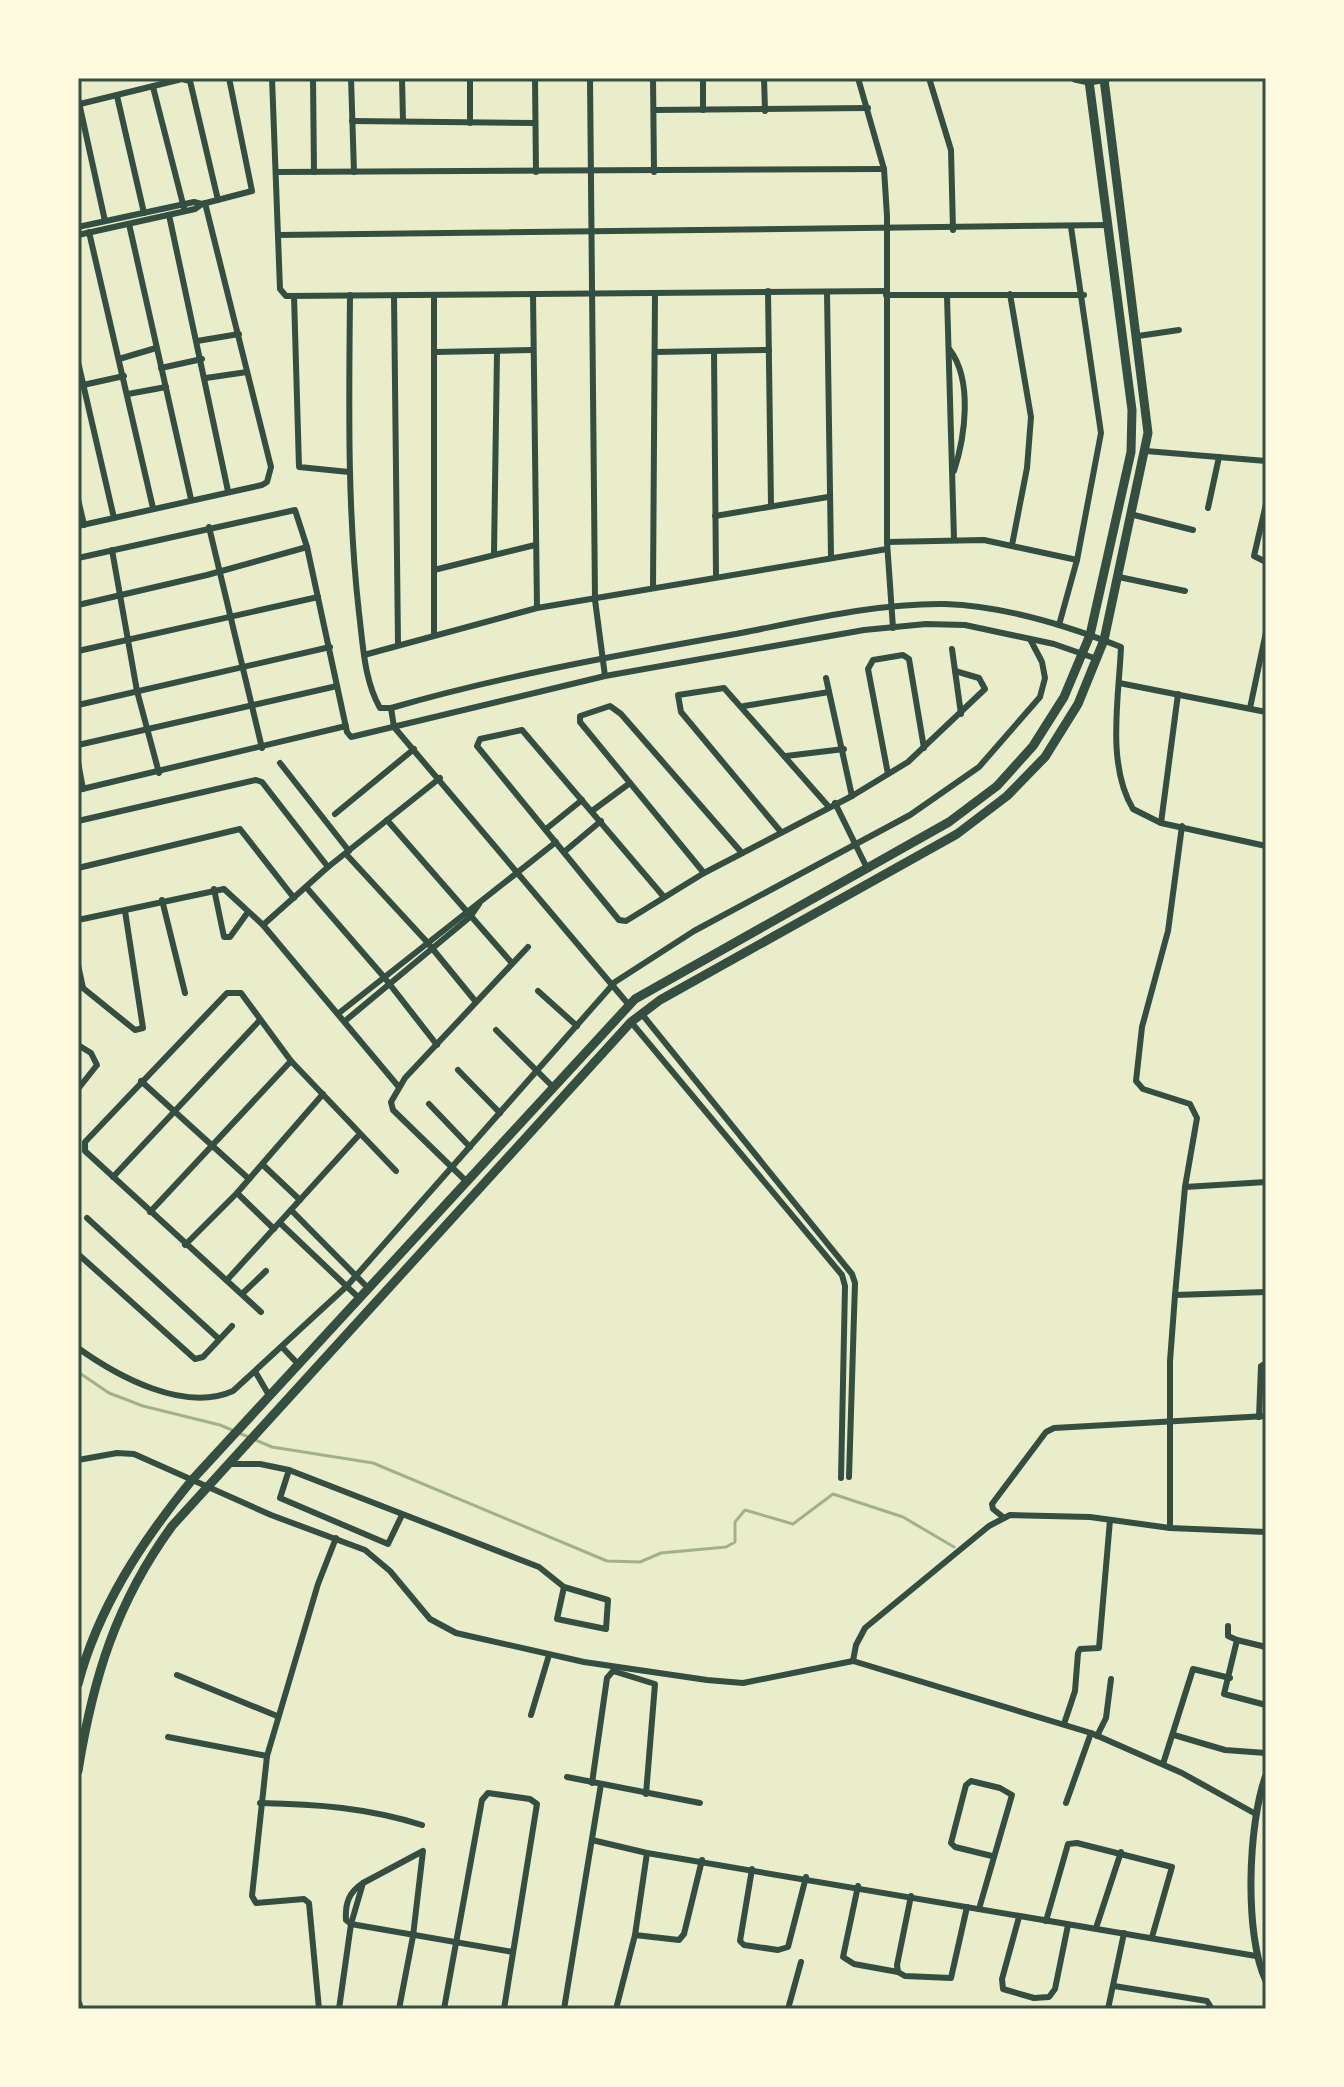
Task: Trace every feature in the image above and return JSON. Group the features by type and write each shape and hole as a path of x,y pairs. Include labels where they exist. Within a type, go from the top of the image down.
{"main road":[{"path":"78,1771 93,1685 126,1598 165,1536 263,1422 631,1022 641,1013 957,834 1007,796 1045,757 1078,704 1104,640 1134,515 1146,451 1147,407 1106,79 1089,81 1075,78"},
{"path":"78,1684 115,1590 162,1518 192,1480 629,1005 653,986 949,822 997,786 1033,746 1064,697 1090,635 1132,434 1089,81"},
{"path":"817,893 825,908"}],"street":[{"path":"78,227 106,224 249,193 253,187 229,78"},
{"path":"272,78 282,294 394,296 768,291 947,296 1084,295"},
{"path":"313,78 314,172"},
{"path":"351,78 354,172"},
{"path":"402,78 403,121"},
{"path":"470,78 470,123"},
{"path":"535,78 536,172"},
{"path":"590,78 595,600 605,676"},
{"path":"653,78 654,172"},
{"path":"703,78 703,110"},
{"path":"764,78 765,111"},
{"path":"858,78 884,169 888,231 887,546 893,628"},
{"path":"929,78 951,150 953,230"},
{"path":"106,224 80,120 79,101 117,96 182,79 192,83 218,200"},
{"path":"153,87 184,208"},
{"path":"117,96 144,216"},
{"path":"654,110 868,108"},
{"path":"352,121 535,123"},
{"path":"277,172 884,169"},
{"path":"78,499 81,525 267,482 271,467 204,204"},
{"path":"78,235 106,224 129,224 144,216 169,215 184,208"},
{"path":"169,215 228,491"},
{"path":"129,224 191,499"},
{"path":"279,235 888,231 1108,225"},
{"path":"1059,625 1077,560 1101,433 1084,295 1071,227"},
{"path":"89,232 153,508"},
{"path":"768,291 771,506"},
{"path":"827,292 831,557"},
{"path":"653,588 655,293"},
{"path":"533,294 537,608"},
{"path":"1010,294 1031,417 1027,468 1012,545"},
{"path":"350,295 352,551 364,655 373,695 380,708 391,708 603,658 890,608 944,604 973,607 1059,625 1121,647 1118,749 1127,800 1142,816 1161,823 1266,846"},
{"path":"434,295 434,633"},
{"path":"294,296 299,467 349,472"},
{"path":"394,296 398,643"},
{"path":"947,296 954,539"},
{"path":"1138,336 1179,330"},
{"path":"197,341 239,334"},
{"path":"119,359 156,348"},
{"path":"435,352 532,350"},
{"path":"655,352 769,350"},
{"path":"949,350 958,370 965,428 952,474"},
{"path":"714,351 716,576"},
{"path":"494,554 497,352"},
{"path":"161,368 202,359"},
{"path":"78,366 114,518"},
{"path":"206,378 247,372"},
{"path":"83,385 124,376"},
{"path":"128,394 166,387"},
{"path":"78,406 87,404"},
{"path":"1146,451 1266,461"},
{"path":"1208,508 1219,457"},
{"path":"715,516 828,497"},
{"path":"1266,504 1254,556 1266,562"},
{"path":"78,558 295,510 307,547 351,737 605,676 893,628 965,625 1030,639 1097,659"},
{"path":"1134,515 1193,530"},
{"path":"209,527 262,748"},
{"path":"364,655 434,633 537,608 887,546 954,539 1012,545 1077,560"},
{"path":"434,570 535,545"},
{"path":"78,605 307,547"},
{"path":"112,550 137,691 159,773"},
{"path":"1119,577 1185,591"},
{"path":"78,651 318,597"},
{"path":"1250,708 1266,632"},
{"path":"78,1348 128,1380 176,1393 219,1398 256,1373 347,1286 610,986 641,962 910,815 979,767 1040,697 1045,678 1042,662 1030,639"},
{"path":"78,705 330,647"},
{"path":"952,649 961,714"},
{"path":"888,774 868,669 873,660 903,655 909,659 924,748"},
{"path":"664,897 522,730 480,739 477,746 619,920 626,921 704,873 852,796 924,748 985,687 979,678 955,671"},
{"path":"826,678 852,796"},
{"path":"1119,683 1266,712"},
{"path":"78,745 337,686"},
{"path":"781,832 681,712 678,695 720,686 744,706 832,805 866,866"},
{"path":"744,706 829,692"},
{"path":"1161,823 1178,694"},
{"path":"391,708 394,727 629,1005"},
{"path":"704,873 580,722 585,712 615,708 742,853"},
{"path":"78,762 80,790 346,726"},
{"path":"335,814 414,749"},
{"path":"786,756 844,749"},
{"path":"280,763 348,852 476,1002"},
{"path":"263,925 328,867 440,778"},
{"path":"78,821 256,780 262,782 328,867"},
{"path":"592,811 630,783"},
{"path":"546,829 582,800"},
{"path":"387,820 511,962"},
{"path":"564,852 601,821"},
{"path":"1170,1528 1175,1295 1185,1187 1197,1118 1190,1104 1143,1089 1136,1081 1142,1027 1168,931 1182,826"},
{"path":"78,868 240,829 294,898"},
{"path":"339,1013 465,910 479,904 556,842"},
{"path":"306,887 390,984 437,1045"},
{"path":"214,889 224,937 230,937 248,912"},
{"path":"78,920 224,889 263,925 398,1086"},
{"path":"162,900 185,993"},
{"path":"345,1021 470,917 479,904"},
{"path":"78,965 81,987 135,1030 143,1028 125,911"},
{"path":"466,1181 393,1110 391,1102 398,1086 528,947"},
{"path":"538,991 577,1026"},
{"path":"261,1312 85,1151 85,1142 141,1081 227,993 241,993 291,1061 396,1171"},
{"path":"641,1013 852,1274 855,1283 845,1445"},
{"path":"113,1177 260,1020"},
{"path":"631,1022 842,1275 845,1286 845,1478"},
{"path":"496,1030 553,1087"},
{"path":"648,1040 655,1032"},
{"path":"78,1045 91,1053 97,1065 78,1089"},
{"path":"150,1212 291,1061"},
{"path":"458,1070 500,1113"},
{"path":"141,1081 249,1179"},
{"path":"185,1245 263,1165 323,1094"},
{"path":"429,1104 470,1147"},
{"path":"227,1280 359,1135"},
{"path":"263,1165 300,1200"},
{"path":"1185,1187 1266,1182"},
{"path":"237,1193 274,1229"},
{"path":"291,1210 369,1289"},
{"path":"87,1218 219,1339"},
{"path":"280,1223 359,1298"},
{"path":"305,1245 316,1234"},
{"path":"78,1254 186,1354 203,1357 232,1326"},
{"path":"242,1294 266,1271"},
{"path":"1175,1295 1266,1292"},
{"path":"282,1347 299,1365"},
{"path":"1003,1517 993,1509 992,1504 1046,1432 1064,1426 1263,1416 1261,1366 1266,1363"},
{"path":"256,1373 270,1397"},
{"path":"78,1460 117,1453 134,1454 365,1550 390,1571 430,1619 456,1633 630,1670 743,1683 853,1661 1094,1735 1163,1764 1254,1813"},
{"path":"225,1465 260,1464 289,1470 539,1567 564,1587 608,1600 606,1629 557,1619 564,1587"},
{"path":"289,1470 280,1498 388,1544 402,1515"},
{"path":"853,1661 856,1645 865,1628 1003,1517 1033,1514 1170,1528 1266,1532"},
{"path":"1064,1724 1075,1691 1078,1653 1080,1649 1099,1648 1110,1520"},
{"path":"319,2009 309,1903 304,1899 253,1902 260,1803 267,1756 277,1716 336,1538"},
{"path":"1228,1626 1228,1636 1266,1647"},
{"path":"1237,1640 1224,1694 1266,1705"},
{"path":"531,1715 549,1655"},
{"path":"1163,1764 1193,1669 1230,1678"},
{"path":"564,2009 592,1840 607,1678 613,1671 655,1684 646,1794"},
{"path":"177,1675 277,1716"},
{"path":"1066,1803 1094,1735 1106,1718 1111,1679"},
{"path":"1174,1735 1225,1750 1266,1753"},
{"path":"168,1737 267,1756"},
{"path":"1266,1775 1254,1813 1256,1956 1266,1981"},
{"path":"567,1777 700,1803"},
{"path":"979,1909 1012,1795 1000,1788 971,1781 966,1785 951,1843 955,1847 992,1856"},
{"path":"444,2009 482,1800 488,1793 530,1799 537,1804 504,2009"},
{"path":"260,1803 343,1807 381,1813 422,1825"},
{"path":"592,1840 647,1853 806,1877 1019,1917 1256,1956"},
{"path":"1046,1921 1068,1844 1121,1852 1172,1867 1152,1937"},
{"path":"339,2009 351,1924 363,1883 423,1851 413,1936 399,2009"},
{"path":"1096,1928 1121,1852"},
{"path":"616,2009 635,1935 647,1853"},
{"path":"635,1935 679,1940 684,1934 702,1860"},
{"path":"752,1869 740,1941 778,1950 788,1947 806,1877"},
{"path":"858,1886 843,1957 854,1964 919,1977 951,1978 967,1907"},
{"path":"898,1972 911,1896"},
{"path":"1019,1917 1002,1979 1003,1989 1034,1998 1049,1997 1055,1989 1068,1925"},
{"path":"351,1924 513,1952"},
{"path":"1108,2009 1124,1933"},
{"path":"788,2009 801,1962"},
{"path":"1114,1986 1207,2001 1212,2009"}],"waterway":[{"path":"78,1372 109,1393 143,1406 220,1425 272,1447 373,1463 607,1561 640,1562 661,1553 726,1547 735,1542 735,1522 745,1510 793,1524 833,1494 903,1517 954,1547"}]}
